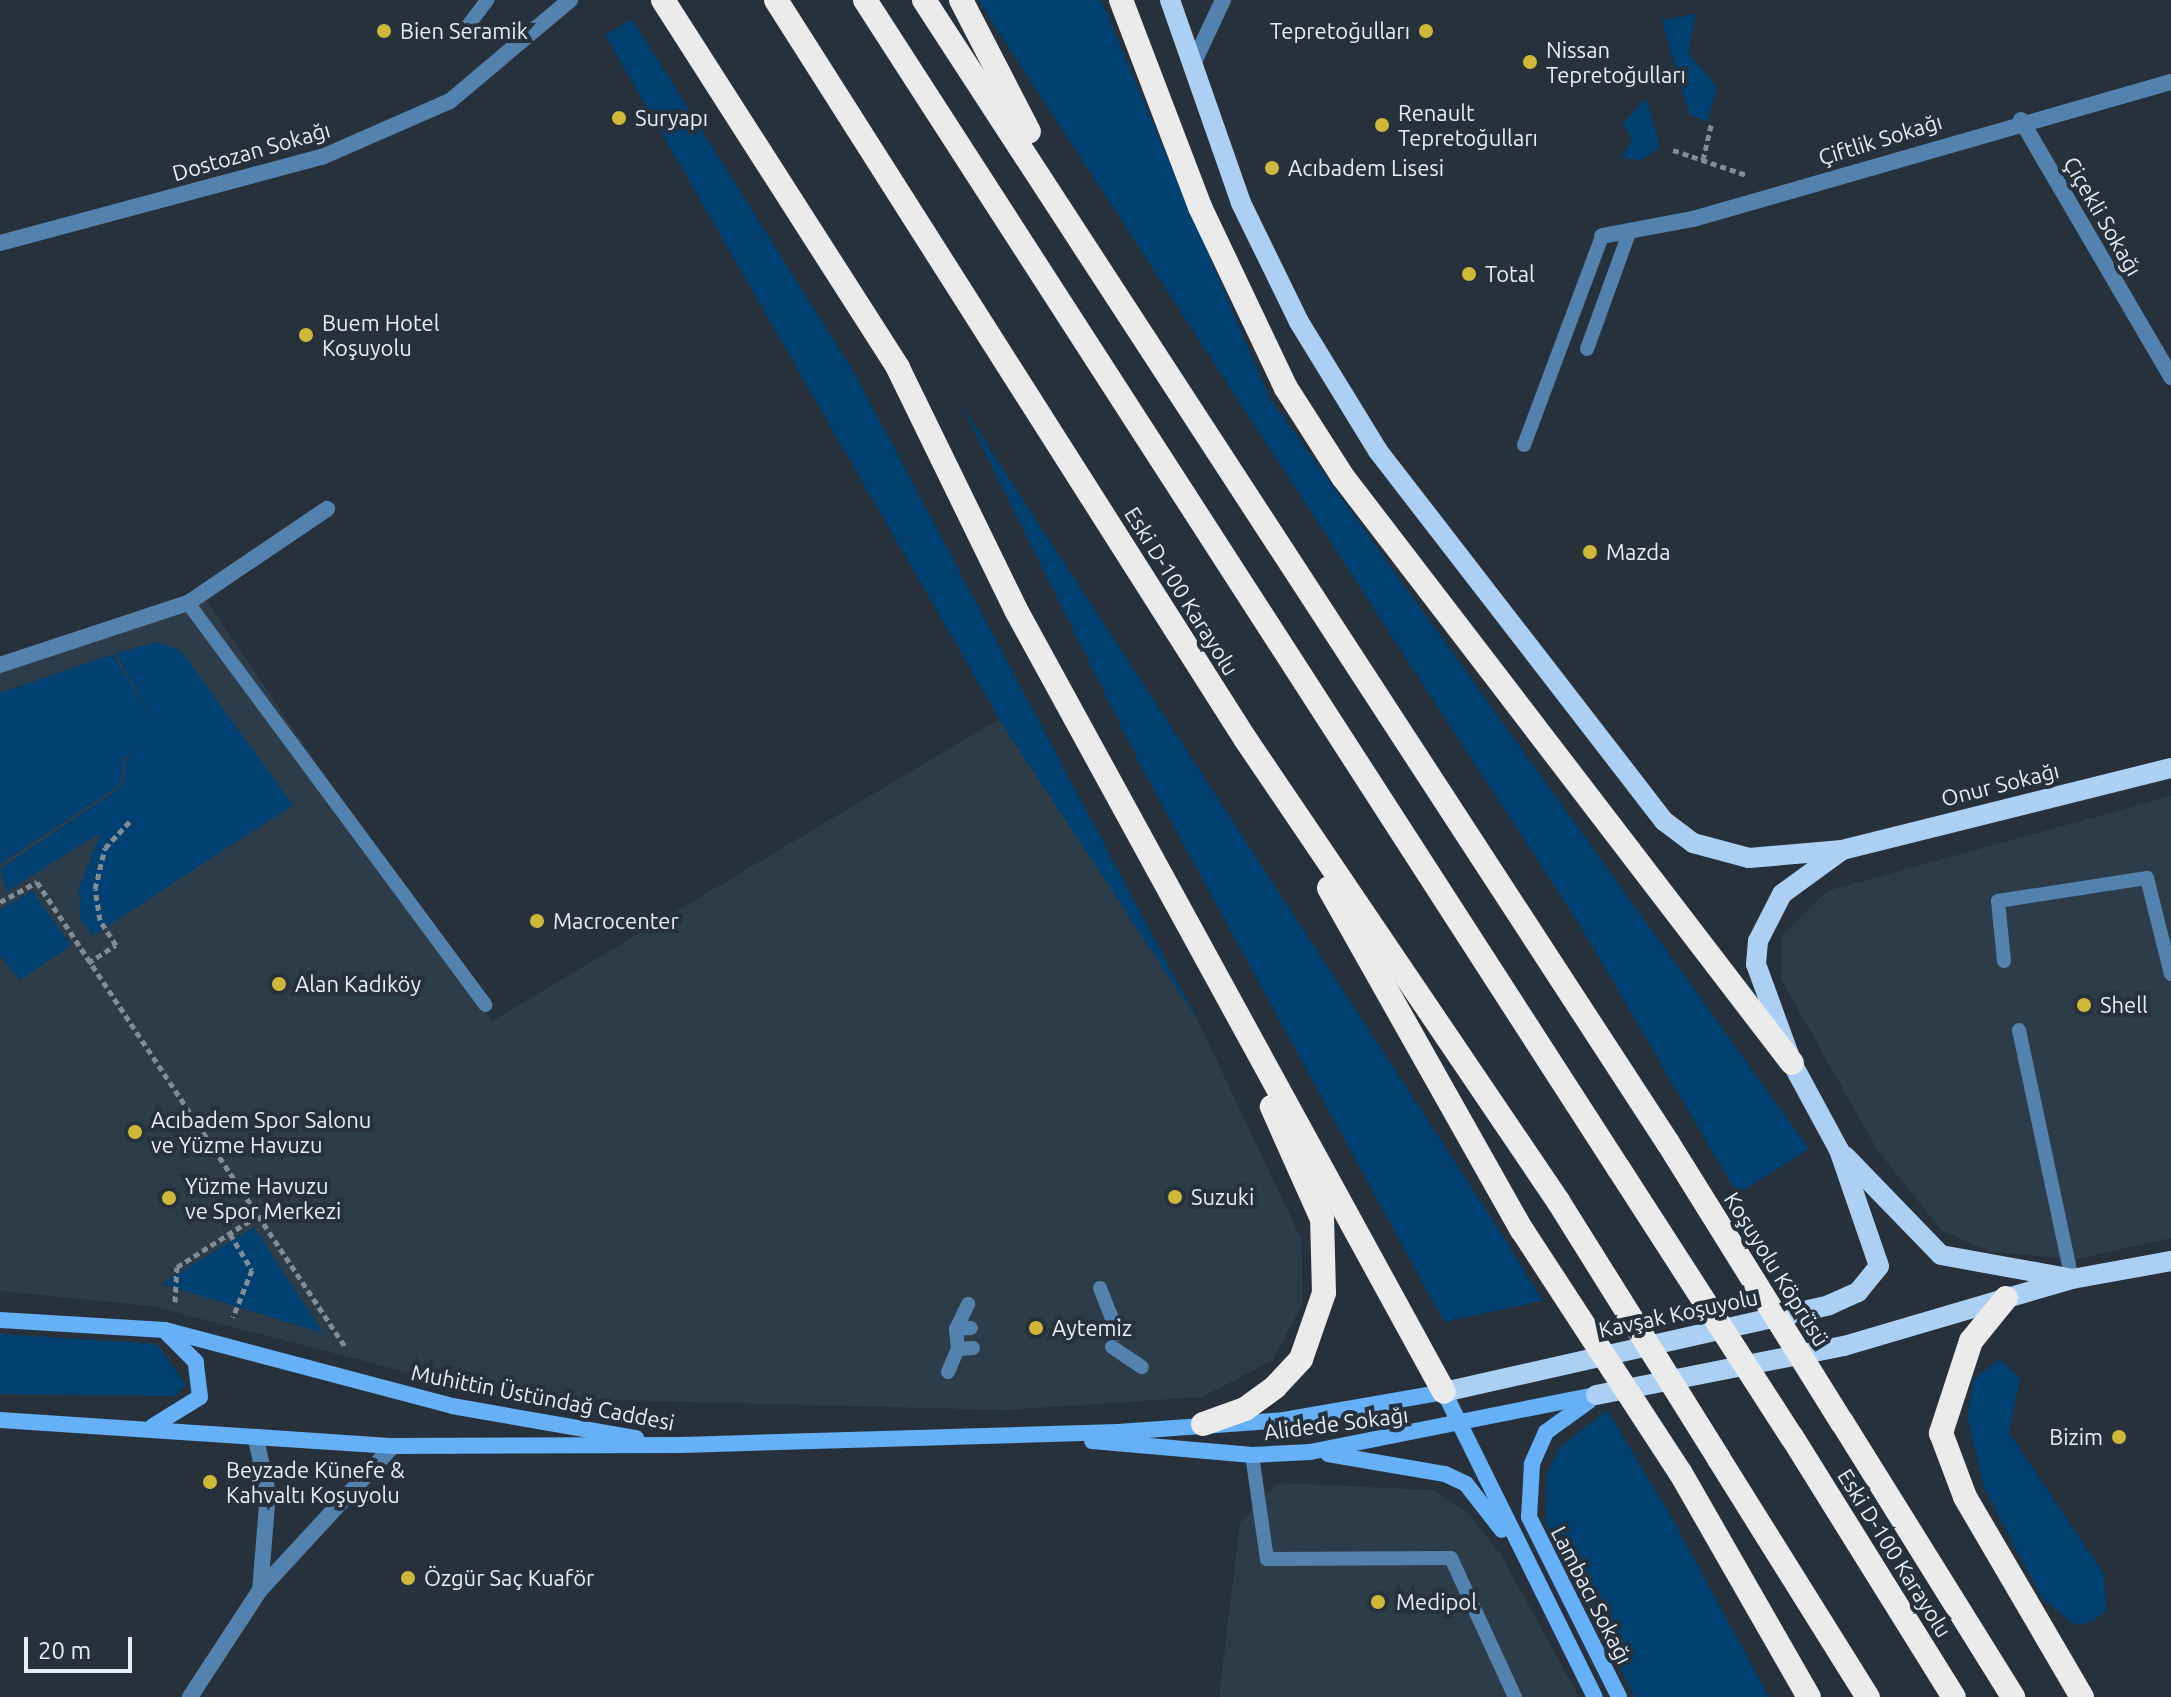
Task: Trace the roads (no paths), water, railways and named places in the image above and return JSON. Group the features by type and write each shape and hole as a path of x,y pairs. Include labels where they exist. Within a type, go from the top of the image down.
{"highway":[{"path":"663,0 898,368 1016,610 1444,1392"},
{"name":"Eski D-100 Karayolu","path":"776,0 1246,740 1558,1201 1868,1697"},
{"name":"Eski D-100 Karayolu","path":"865,0 1792,1437 1954,1697"},
{"path":"924,0 1083,237"},
{"path":"961,0 1083,237"},
{"path":"1121,0 1212,236 1286,388 1343,477 1792,1063"},
{"name":"Koşuyolu Köprüsü","path":"1083,237 1668,1143 2013,1697"},
{"path":"1246,740 1522,1230 1680,1472 1809,1697"},
{"path":"1193,934 1310,1182 1327,1249 1317,1326 1301,1359 1245,1409 1203,1424"},
{"path":"2006,1298 1971,1341 1941,1433 1965,1497 2082,1697"}],"main road":[{"path":"1170,0 1241,203 1299,322 1378,451 1664,821 1693,843 1749,858 1842,850"},
{"name":"Onur Sokağı","path":"1842,850 2171,768"},
{"name":"Kavşak Koşuyolu","path":"1444,1392 1829,1305 1858,1292 1879,1266 1839,1150 1792,1063 1756,964 1758,941 1782,894 1842,850"},
{"path":"1839,1150 1941,1255 2072,1279"},
{"path":"1596,1395 1844,1346 2072,1279 2171,1261"}],"street":[{"name":"Dostozan Sokağı","path":"0,243 322,157 450,101 570,0"},
{"path":"1192,66 1223,0"},
{"name":"Çiftlik Sokağı","path":"1602,236 1693,219 2021,120 2171,82"},
{"name":"Çiçekli Sokağı","path":"2021,120 2171,377"},
{"path":"0,665 188,603 327,509"},
{"name":"Muhittin Üstündağ Caddesi","path":"0,1320 165,1330 452,1406 681,1445"},
{"path":"151,1427 200,1397 196,1362 165,1330"},
{"path":"1444,1392 1532,1575"},
{"name":"Alidede Sokağı","path":"681,1445 1029,1436 1203,1424 1337,1413 1444,1392"},
{"name":"Alidede Sokağı","path":"1029,1436 1252,1455 1310,1452 1462,1427 1596,1395"},
{"name":"Lambacı Sokağı","path":"1596,1395 1546,1432 1532,1464 1529,1517 1619,1697"},
{"name":"Muhittin Üstündağ Caddesi","path":"0,1420 151,1427 256,1439 393,1446 681,1445"},
{"path":"256,1439 268,1493 260,1590"},
{"path":"190,1697 260,1590 393,1446"},
{"path":"1310,1452 1425,1468 1466,1484 1532,1575"},
{"name":"Lambacı Sokağı","path":"1532,1575 1595,1697"}],"lane":[{"path":"467,27 487,0"},
{"path":"1587,349 1630,230"},
{"path":"1524,445 1602,236"},
{"path":"188,603 485,1005"},
{"path":"2004,961 1998,901 2147,878 2171,974"},
{"path":"2019,1030 2072,1279"},
{"path":"1100,1288 1112,1336"},
{"path":"948,1372 958,1349 968,1304"},
{"path":"1104,1308 1112,1336 1126,1355 1142,1367"},
{"path":"958,1349 973,1348"},
{"path":"1252,1455 1267,1559 1451,1558 1515,1697"}],"place":[{"name":"Bien Seramik","path":"384,31"},
{"name":"Tepretoğulları","path":"1426,31"},
{"name":"Nissan Tepretoğulları","path":"1530,62"},
{"name":"Suryapı","path":"619,118"},
{"name":"Renault Tepretoğulları","path":"1382,125"},
{"name":"Acıbadem Lisesi","path":"1272,168"},
{"name":"Total","path":"1469,274"},
{"name":"Buem Hotel Koşuyolu","path":"306,335"},
{"name":"Mazda","path":"1590,552"},
{"name":"Macrocenter","path":"537,921"},
{"name":"Alan Kadıköy","path":"279,984"},
{"name":"Shell","path":"2084,1005"},
{"name":"Acıbadem Spor Salonu ve Yüzme Havuzu","path":"135,1132"},
{"name":"Suzuki","path":"1175,1197"},
{"name":"Yüzme Havuzu ve Spor Merkezi","path":"169,1198"},
{"name":"Aytemiz","path":"1036,1328"},
{"name":"Bizim","path":"2119,1437"},
{"name":"Beyzade Künefe & Kahvaltı Koşuyolu","path":"210,1482"},
{"name":"Özgür Saç Kuaför","path":"408,1578"},
{"name":"Medipol","path":"1378,1602"}]}
